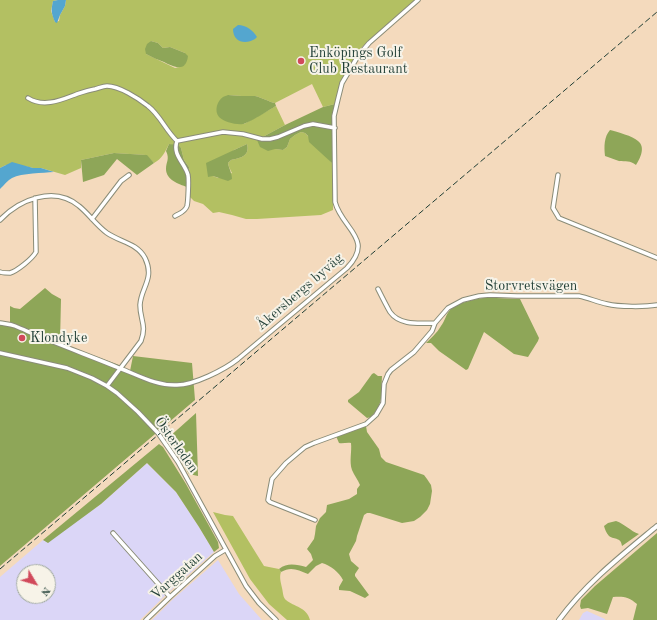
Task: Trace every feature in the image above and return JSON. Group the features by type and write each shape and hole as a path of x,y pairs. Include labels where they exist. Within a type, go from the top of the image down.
{"main road":[{"path":"559,620 591,582 657,526"}],"street":[{"name":"Åkersbergs byväg","path":"0,323 14,326 150,381 162,384 183,385 190,383 218,372 238,359 352,263 357,254 357,240 352,230 339,212 335,202 334,116 341,86 358,56 369,42 418,0"},
{"path":"28,98 34,102 40,103 62,101 79,93 106,86 115,87 126,92 155,112 173,138 177,141"},
{"path":"177,141 223,132 270,139 313,124 335,128"},
{"path":"175,216 184,211 187,206 189,180 176,152 175,146 177,141"},
{"path":"92,219 121,181 129,175"},
{"path":"558,175 554,208 559,218 657,258"},
{"path":"0,220 11,210 36,198 51,196 62,197 74,202 107,233 133,246 145,258 148,269 148,280 140,303 144,335 107,386"},
{"path":"0,272 7,273 14,271 32,258 36,252 36,198"},
{"path":"378,289 391,313 399,320 419,324 435,323"},
{"name":"Storvretsvägen","path":"315,520 270,502 268,500 272,479 286,463 305,447 366,424 371,420 383,403 384,384 388,374 414,352 432,331 435,323 448,308 463,300 490,295 579,296 615,306 657,305"},
{"name":"Österleden","path":"0,353 67,368 107,386 127,401 158,433 166,444 246,586 259,603 276,620"},
{"path":"113,534 170,597"},
{"name":"Varggatan","path":"146,620 215,556 225,550"}],"shaded area":[{"path":"147,463 176,492 214,552 140,620 0,620 0,577 43,540 48,542 101,504"},
{"path":"218,560 239,594 262,620 152,620 172,600"},
{"path":"587,611 605,620 579,620 583,613"}],"green space":[{"path":"0,0 58,0 53,1 51,11 55,22 59,21 66,0 415,0 357,52 340,84 335,104 323,107 312,84 275,103 255,96 228,95 244,124 276,106 285,125 257,140 275,149 283,150 287,147 290,139 295,135 301,132 305,133 333,164 333,210 321,215 246,219 219,212 213,213 203,204 194,201 190,197 189,167 184,160 181,148 169,144 165,152 154,163 146,155 114,153 81,160 81,168 65,175 41,168 24,166 6,165 0,168","holes":["151,41 158,43 163,48 170,47 185,53 185,64 175,68 146,54","247,144 248,148 246,154 231,160 228,163 232,173 218,178 213,176 234,150"]},
{"path":"151,41 158,43 163,48 170,47 185,53 188,56 185,65 182,67 175,67 146,54 145,49 147,44"},
{"path":"228,95 255,96 275,103 276,106 246,123 234,124 221,119 217,115 217,106 219,101"},
{"path":"335,104 333,164 309,142 308,136 305,133 301,132 290,139 287,147 283,150 275,149 268,151 260,147 257,140 323,107"},
{"path":"610,130 636,139 642,146 642,153 636,165 634,163 619,161 605,156 605,142"},
{"path":"169,144 178,145 181,148 184,160 189,167 187,187 174,181 168,176 166,167 168,158 166,151"},
{"path":"247,144 248,148 244,156 231,160 228,163 232,179 228,181 213,176 208,177 206,163"},
{"path":"114,153 147,155 154,163 137,175 117,159 104,175 83,182 81,160"},
{"path":"45,288 61,299 60,343 119,365 130,371 133,356 192,363 195,400 0,566 0,325 10,324 10,306 20,309"},
{"path":"489,297 520,299 539,338 528,357 514,354 484,332 468,369 466,370 439,351 431,343 426,343 438,331 449,312 458,304"},
{"path":"374,373 378,376 382,376 381,398 378,408 371,417 367,418 348,402 348,400 359,392"},
{"path":"196,413 198,476 189,474 168,438"},
{"path":"366,426 367,432 379,449 381,457 386,462 424,475 431,485 432,491 430,504 427,510 414,521 402,523 370,513 364,515 356,541 349,554 351,561 359,568 355,576 369,595 365,598 350,591 339,590 343,580 337,572 325,564 322,563 316,566 308,574 291,569 281,572 279,569 286,565 306,567 313,560 307,549 314,539 316,526 320,518 326,512 327,505 349,499 357,494 357,489 360,485 351,467 351,443 339,443 336,436"},
{"path":"159,444 163,447 186,484 218,542 219,548 214,552 176,492 147,463 101,504 48,543 43,540"},
{"path":"213,512 233,516 264,566 279,569 281,572 280,580 285,599 306,612 310,620 287,620 269,604 250,579"},
{"path":"616,521 639,534 622,546 619,540 609,536 604,526 608,523"},
{"path":"657,533 657,620 633,620 637,604 629,598 623,597 613,597 607,614 588,608 581,609 581,600 595,586"}],"water":[{"path":"66,0 65,6 57,23 55,22 52,14 52,9 53,1"},
{"path":"238,25 249,28 257,37 247,42 240,41 235,37 233,29"},
{"path":"12,162 54,172 16,176 9,180 0,189 0,168"}],"railway":[{"path":"0,569 657,12"}],"place":[{"name":"Enköpings Golf Club Restaurant","path":"301,61"},
{"name":"Klondyke","path":"22,338"}]}
